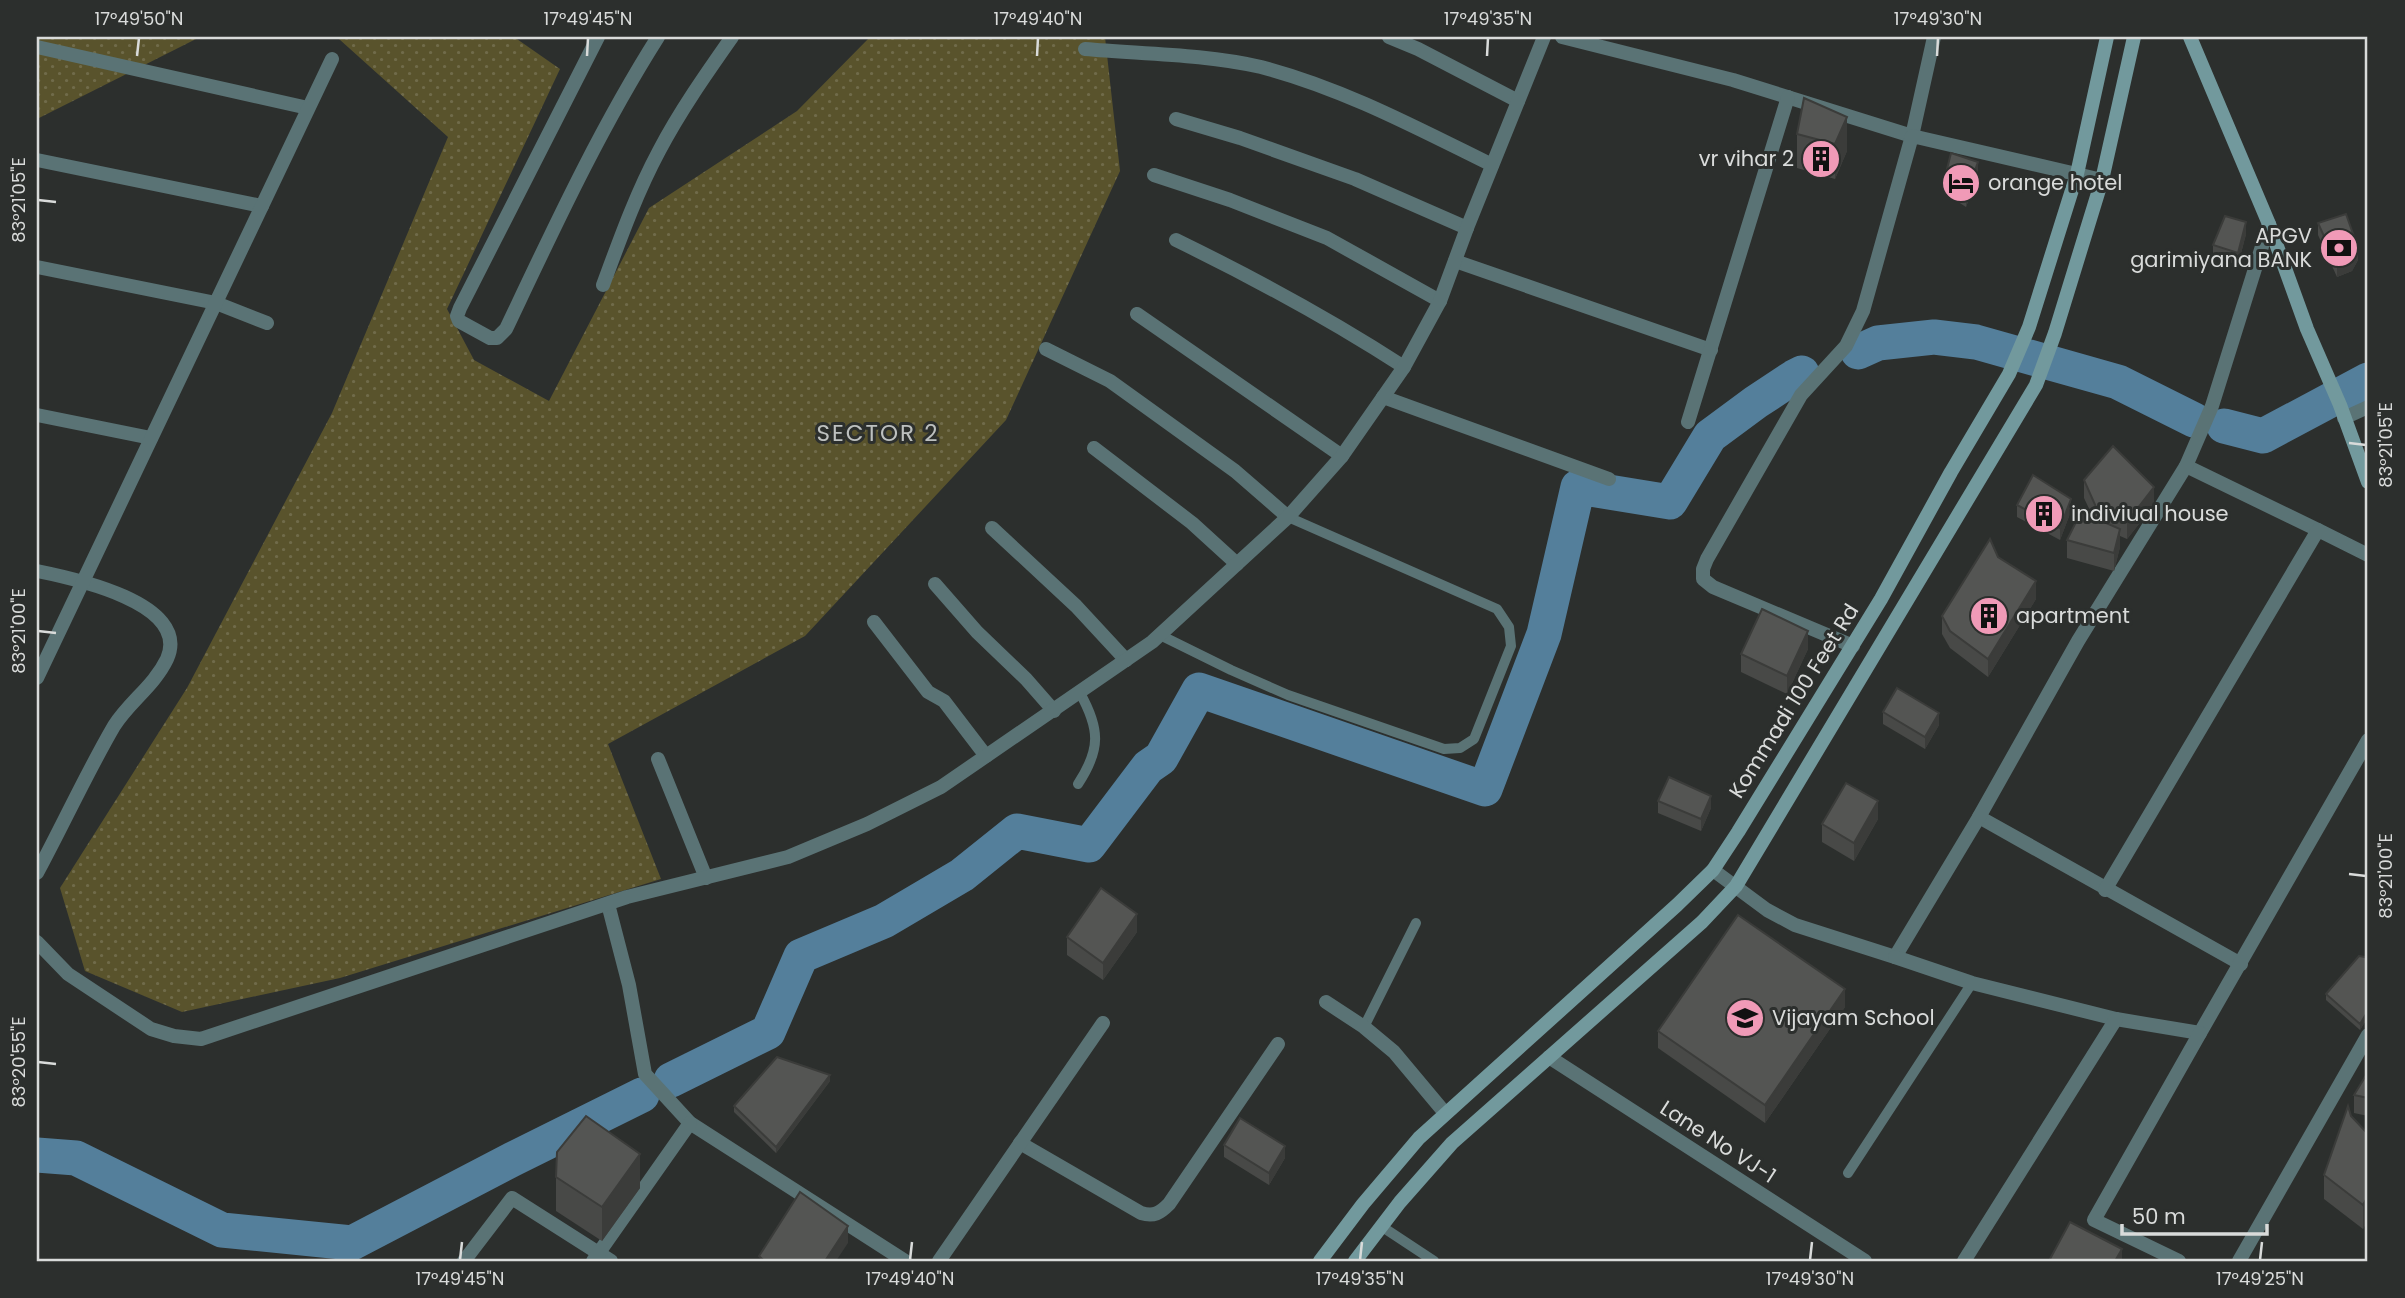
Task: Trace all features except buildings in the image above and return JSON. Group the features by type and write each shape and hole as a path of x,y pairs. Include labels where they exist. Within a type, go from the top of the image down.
{"main road":[{"name":"Kommadi 100 Feet Rd","path":"1320,1261 1391,1168 1445,1114 1629,950 1713,870 1853,646 2009,374 2029,327 2077,174 2107,37"},
{"path":"1355,1261 1425,1172 1452,1143 1694,930 1736,886 2036,385 2055,333 2102,180 2134,37"},
{"path":"2190,37 2269,225 2368,482"}],"street":[{"path":"598,37 457,316 459,321 490,338 497,338 506,329 570,193 658,37"},
{"path":"603,285 637,196 660,149 699,84 732,37"},
{"path":"1389,37 1418,49 1518,101"},
{"path":"37,942 68,974 151,1029 174,1036 201,1039 608,904 788,857 867,824 941,787 1160,635 1288,517 1342,456 1404,367 1440,302 1466,228 1544,37"},
{"path":"1562,37 1602,42 1912,136 2102,180"},
{"path":"1853,646 1713,587 1703,579 1703,569 1801,395 1846,346 1855,330 1863,311 1912,136 1934,37"},
{"path":"37,47 308,108"},
{"path":"1085,49 1227,61 1260,67 1368,104 1492,164"},
{"path":"37,678 332,59"},
{"path":"1688,422 1788,97"},
{"path":"1176,119 1252,142 1355,179 1466,228"},
{"path":"37,160 262,206"},
{"path":"1154,175 1241,204 1328,238 1440,302"},
{"path":"1895,957 1979,817 2078,641 2186,466 2213,406 2269,225"},
{"path":"1176,240 1290,297 1404,367"},
{"path":"1455,261 1711,350"},
{"path":"37,267 216,303 267,323"},
{"path":"1137,314 1342,456"},
{"path":"1046,349 1110,381 1235,471 1288,517"},
{"path":"1383,397 1609,479"},
{"path":"2342,412 2368,407"},
{"path":"37,415 152,438"},
{"path":"1094,448 1192,523 1237,564"},
{"path":"2186,466 2368,555"},
{"path":"992,528 1076,606 1126,660"},
{"path":"2105,890 2318,530"},
{"path":"37,570 84,580 127,598 152,612 164,625 170,638 169,656 159,673 115,725 37,873"},
{"path":"935,584 977,632 1054,710"},
{"path":"874,622 928,692 944,701 986,757"},
{"path":"2179,1261 2094,1220 2368,740"},
{"path":"658,759 706,878"},
{"path":"1979,817 2241,964"},
{"path":"1713,870 1768,910 1795,925 1972,983 2116,1019 2200,1033"},
{"path":"608,904 629,985 645,1074 690,1123 905,1261"},
{"path":"1326,1002 1364,1027 1394,1052 1445,1114"},
{"path":"1964,1261 2116,1019"},
{"path":"939,1261 1103,1023"},
{"path":"2239,1261 2368,1035"},
{"path":"1020,1143 1141,1213 1151,1216 1161,1212 1169,1204 1278,1044"},
{"name":"Lane No VJ-1","path":"1549,1057 1865,1261"},
{"path":"464,1261 512,1198 601,1258 690,1123"}],"lane":[{"path":"1160,635 1289,695 1444,749 1461,748 1474,739 1511,646 1510,627 1497,609 1288,517"},
{"path":"1078,784 1090,766 1096,738 1091,713 1080,693"},
{"path":"1364,1027 1416,923"},
{"path":"1848,1173 1972,983"},
{"path":"1381,1226 1434,1261"}],"shaded area":[{"path":"37,37 200,37 37,119"},
{"path":"317,37 514,37 560,69 447,309 474,360 549,401 649,208 797,111 870,37 1105,37 1120,171 1006,420 805,636 608,744 661,879 340,978 182,1012 85,971 60,888 187,688 332,413 448,137 339,39"}],"waterway":[{"path":"1858,352 1878,343 1934,337 1976,342 2118,382 2194,420"},
{"path":"671,1080 768,1032 801,956 884,921 962,875 1017,831 1089,845 1148,767 1161,758 1199,690 1485,789 1544,634 1578,487 1670,502 1710,436 1802,373"},
{"path":"2224,426 2263,436 2368,380"},
{"path":"37,1155 76,1158 222,1230 352,1243 642,1095"}],"place":[{"name":"vr vihar 2","path":"1821,159"},
{"name":"orange hotel","path":"1961,183"},
{"name":"APGV garimiyana BANK","path":"2339,248"},
{"name":"indiviual house","path":"2044,514"},
{"name":"apartment","path":"1989,616"},
{"name":"Vijayam School","path":"1745,1018"}],"district":[{"name":"SECTOR 2","path":"878,433"}]}
